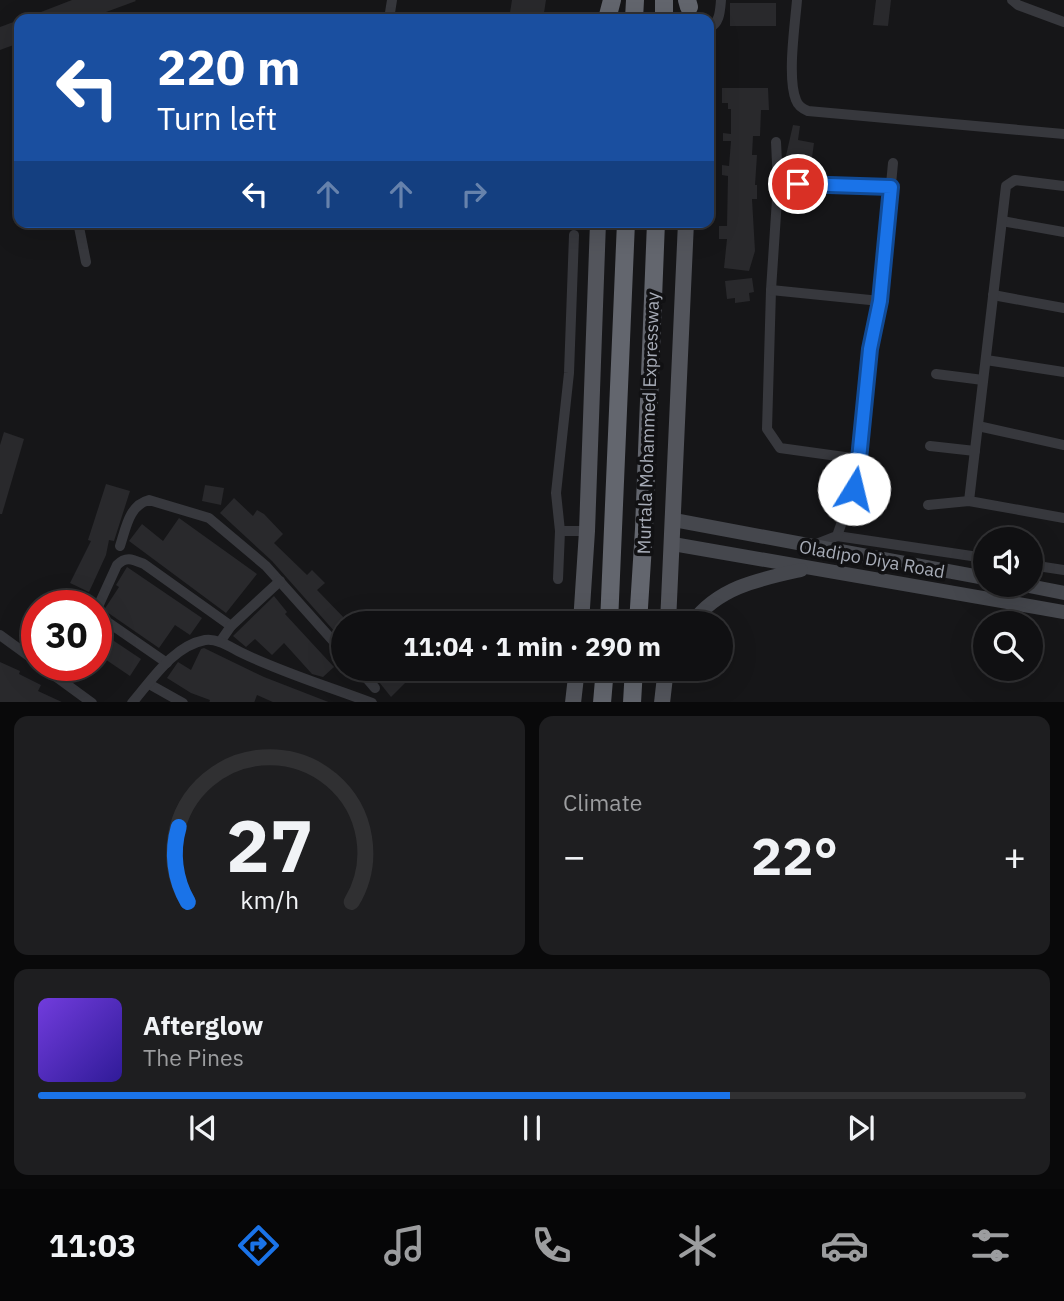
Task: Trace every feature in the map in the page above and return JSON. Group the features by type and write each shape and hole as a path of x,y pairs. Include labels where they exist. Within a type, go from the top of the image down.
{"highway":[{"name":"Murtala Mohammed Expressway","path":"610,611 626,228"},
{"name":"Murtala Mohammed Expressway","path":"639,611 656,228"},
{"path":"602,702 604,681"},
{"path":"632,702 634,681"}],"main road":[{"path":"582,611 598,228"},
{"path":"669,611 686,228"},
{"name":"Oladipo Diya Road","path":"674,520 973,576"},
{"name":"Oladipo Diya Road","path":"673,544 1064,612"},
{"path":"703,611 745,583 812,568"},
{"path":"1043,589 1064,593"},
{"path":"573,702 575,681"},
{"path":"662,702 665,681"}],"street":[{"path":"714,24 720,14 721,0"},
{"path":"797,0 793,82 796,100 801,108 808,111 1064,134"},
{"path":"1012,0 1018,5 1064,22"},
{"path":"776,142 778,184 771,289 767,429 780,448 859,459"},
{"path":"837,536 857,479 870,349 880,301 893,163"},
{"path":"969,501 1006,186 1015,180 1064,186"},
{"path":"778,184 891,187"},
{"path":"1002,221 1064,232"},
{"path":"79,228 86,262"},
{"path":"558,579 560,531 556,493 569,373 574,235"},
{"path":"771,289 880,301"},
{"path":"993,295 1064,308"},
{"path":"986,360 1064,372"},
{"path":"936,374 983,380"},
{"path":"978,426 1064,445"},
{"path":"930,446 975,451"},
{"path":"120,546 133,509 139,502 149,500 209,518 246,548 280,581 331,638"},
{"path":"928,505 969,501 1064,518"},
{"path":"560,531 587,531"},
{"path":"814,545 837,536 973,556"},
{"path":"106,590 117,565 132,558 231,626"},
{"path":"1043,567 1064,570"},
{"path":"220,642 231,626 280,581"},
{"path":"112,624 167,663"},
{"path":"0,635 21,651"},
{"path":"132,702 167,663 185,648 208,640 220,642 275,669 372,702"},
{"path":"62,681 92,702"},
{"path":"369,681 375,688"},
{"path":"149,684 183,702"}],"building":[{"path":"72,0 136,1 101,14 36,14"},
{"path":"512,0 546,0 544,14 510,14"},
{"path":"876,0 891,0 888,26 873,25"},
{"path":"730,3 776,3 776,26 730,26"},
{"path":"14,22 14,45 0,50 0,27"},
{"path":"722,88 768,88 769,110 761,110 760,136 753,136 752,155 757,155 757,199 752,199 755,251 749,271 724,268 727,239 719,239 719,226 727,226 728,176 722,175 722,165 729,166 731,141 723,141 723,133 731,134 731,109 728,109 728,103 722,103"},
{"path":"793,125 800,126 798,140 814,143 811,165 785,160"},
{"path":"752,278 754,292 749,293 750,301 735,303 735,298 727,299 725,281"},
{"path":"4,432 24,439 0,514 0,445"},
{"path":"106,484 130,491 114,541 109,540 106,555 90,590 85,590 70,583 91,541 88,540"},
{"path":"205,485 224,488 221,505 202,501"},
{"path":"234,498 253,516 257,510 264,514 283,534 274,543 307,575 312,570 325,583 317,590 337,611 331,611 331,627 272,561 220,513"},
{"path":"179,518 257,574 226,613 129,541 142,524 163,541"},
{"path":"127,567 202,618 190,635 175,625 159,648 112,616 112,598 119,587 116,585"},
{"path":"274,596 287,612 285,614 331,664 331,670 323,677 312,674 284,643 272,655 255,639 246,647 233,636"},
{"path":"112,640 141,659 130,676 112,664"},
{"path":"201,649 328,702 273,702 257,695 254,702 209,702 167,678 178,662 191,670"},
{"path":"0,662 20,671 21,681 33,681 41,685 38,691 62,702 0,702"},
{"path":"378,681 407,681 391,697"}],"route":[{"path":"798,184 891,187 880,301 870,349 854,489"}]}
